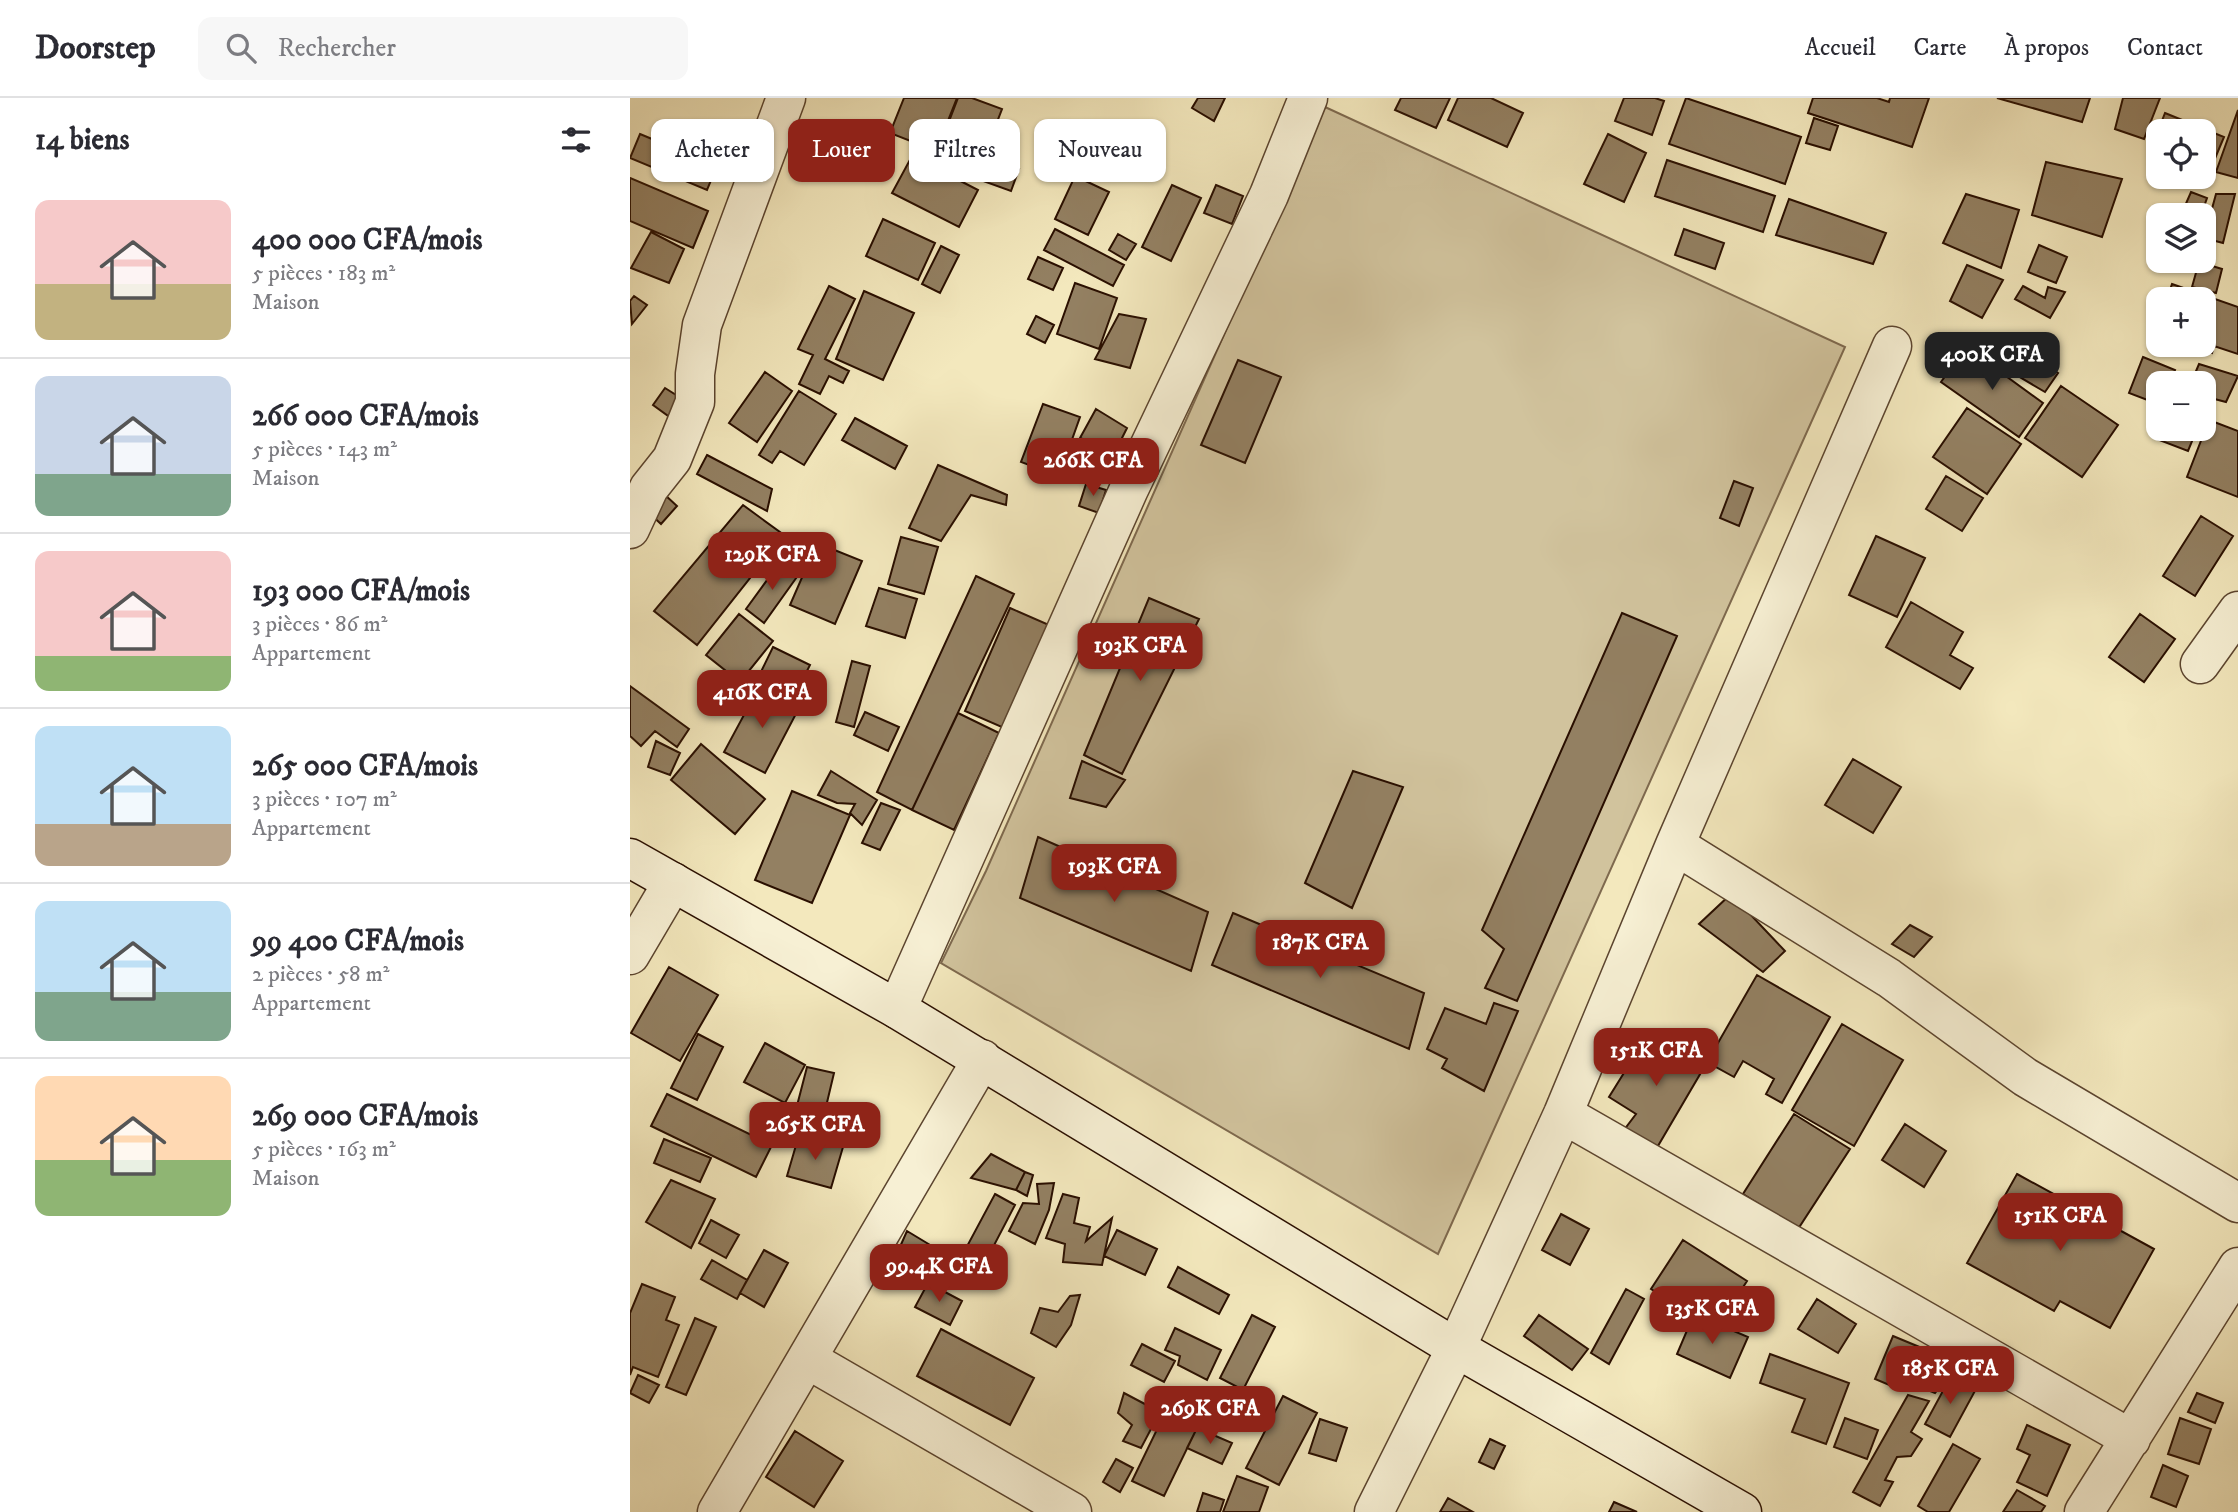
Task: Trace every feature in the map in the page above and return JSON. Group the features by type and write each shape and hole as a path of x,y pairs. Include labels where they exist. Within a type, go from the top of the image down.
{"street":[{"path":"630,529 649,488 672,459 695,402 695,374 702,325 786,98"},
{"path":"897,1009 1129,489 1269,195 1308,98"},
{"path":"1374,1512 1456,1348 1563,1115 1675,845 1892,346"},
{"path":"2200,664 2238,611"},
{"path":"1675,845 1889,978 2025,1077 2238,1203"},
{"path":"630,858 897,1009 1456,1348 1742,1512"},
{"path":"630,955 673,882"},
{"path":"717,1512 982,1059"},
{"path":"1563,1115 2132,1439"},
{"path":"2084,1512 2238,1267"},
{"path":"807,1359 1072,1512"}],"shaded area":[{"path":"1325,107 1845,347 1438,1254 941,963 986,871"}],"building":[{"path":"904,98 957,98 949,119 909,119 909,140 895,135 895,120"},
{"path":"958,98 972,98 1002,109 998,119 950,119"},
{"path":"1198,98 1225,98 1214,121 1192,108"},
{"path":"1401,98 1450,98 1436,128 1395,110"},
{"path":"1458,98 1491,98 1523,113 1507,147 1448,120"},
{"path":"1624,98 1655,98 1664,101 1652,135 1615,121"},
{"path":"1686,98 1801,137 1785,184 1669,144"},
{"path":"1813,98 1877,98 1889,102 1890,98 1929,98 1912,147 1808,113"},
{"path":"1997,98 2090,98 2082,122"},
{"path":"2123,98 2160,98 2152,119 2146,119 2144,139 2115,129"},
{"path":"2238,110 2238,178 2216,172"},
{"path":"2165,113 2180,119 2163,119"},
{"path":"1814,118 1838,126 1830,150 1806,143"},
{"path":"640,134 651,139 651,167 630,158"},
{"path":"1608,134 1646,153 1624,202 1584,184"},
{"path":"2216,134 2224,137 2216,156"},
{"path":"1667,160 1775,196 1763,232 1655,196"},
{"path":"909,162 909,182 962,182 978,190 959,227 892,193"},
{"path":"2046,162 2122,179 2102,237 2032,215"},
{"path":"630,178 708,211 693,248 630,221"},
{"path":"688,182 710,182 707,190"},
{"path":"986,182 1014,182 1011,191"},
{"path":"1072,182 1088,182 1109,192 1088,235 1055,219"},
{"path":"1172,185 1201,198 1171,261 1142,247"},
{"path":"1216,185 1243,196 1232,224 1204,213"},
{"path":"2191,192 2207,198 2205,203 2186,203"},
{"path":"1966,194 2019,210 2001,268 1943,243"},
{"path":"2216,194 2235,194 2223,243 2216,241 2216,203 2214,203"},
{"path":"1789,199 1886,233 1873,264 1776,235"},
{"path":"883,219 935,243 918,280 866,256"},
{"path":"1055,229 1124,265 1113,286 1044,250"},
{"path":"1684,229 1724,243 1715,269 1675,255"},
{"path":"651,232 684,249 669,283 631,268"},
{"path":"1118,234 1136,244 1126,260 1109,250"},
{"path":"2039,245 2067,257 2056,283 2028,272"},
{"path":"941,246 959,255 940,293 922,284"},
{"path":"1038,257 1063,268 1053,290 1028,279"},
{"path":"1967,265 2003,280 1982,318 1950,301"},
{"path":"2216,267 2222,269 2216,293 2216,287 2192,287 2196,273 2216,273"},
{"path":"1075,283 1117,298 1099,349 1057,334"},
{"path":"829,286 855,299 825,359 849,371 843,383 829,376 820,394 799,384 813,355 798,349"},
{"path":"2023,286 2045,298 2048,287 2065,292 2050,318 2015,299"},
{"path":"864,291 914,313 883,380 836,359"},
{"path":"634,296 647,305 632,324 630,301"},
{"path":"2216,299 2238,307 2238,354 2216,347"},
{"path":"1119,314 1146,319 1130,368 1095,359"},
{"path":"1036,316 1054,325 1045,343 1027,334"},
{"path":"2013,346 2058,373 2045,392 2001,366"},
{"path":"1966,347 2043,403 2019,437 1941,382"},
{"path":"2143,357 2175,370 2146,371 2146,399 2129,393"},
{"path":"1238,360 1281,377 1245,463 1201,445"},
{"path":"2199,364 2238,376 2226,402 2216,399 2216,371 2196,371"},
{"path":"765,372 792,391 757,442 729,423"},
{"path":"2061,386 2118,425 2082,477 2025,438"},
{"path":"665,388 684,400 671,418 653,405"},
{"path":"799,391 836,414 804,465 780,451 772,463 759,455"},
{"path":"1043,404 1080,417 1059,476 1021,462"},
{"path":"1967,408 2021,444 1987,494 1933,457"},
{"path":"1096,409 1127,428 1115,452 1080,438"},
{"path":"855,418 907,446 895,469 842,440"},
{"path":"2216,423 2238,431 2238,497 2187,477 2201,441 2216,441"},
{"path":"2162,441 2192,441 2188,451"},
{"path":"707,455 772,489 767,511 697,474"},
{"path":"938,465 1007,495 1006,505 971,495 941,541 909,528"},
{"path":"1946,476 1983,498 1962,531 1926,509"},
{"path":"1734,481 1753,488 1739,526 1720,518"},
{"path":"1086,484 1106,490 1099,513 1079,506"},
{"path":"664,494 677,506 661,524 648,512"},
{"path":"743,505 784,535 697,645 654,611"},
{"path":"2201,516 2233,536 2195,596 2163,576"},
{"path":"1876,536 1925,558 1897,617 1849,595"},
{"path":"901,537 938,547 924,594 888,584"},
{"path":"817,543 862,561 835,624 790,605"},
{"path":"781,561 799,574 764,623 746,609"},
{"path":"976,576 1014,594 912,810 877,792"},
{"path":"879,588 917,599 905,638 866,626"},
{"path":"1149,598 1199,619 1122,774 1084,755"},
{"path":"1911,602 1963,632 1950,655 1973,668 1960,689 1886,647"},
{"path":"1010,608 1049,625 1004,728 965,711"},
{"path":"1622,613 1677,636 1517,1001 1485,988 1504,949 1482,930"},
{"path":"739,614 773,641 740,682 706,655"},
{"path":"2140,614 2175,639 2144,682 2109,657"},
{"path":"773,647 810,665 796,693 759,676"},
{"path":"852,661 870,666 854,727 836,722"},
{"path":"630,686 689,729 677,747 655,731 641,746 630,736"},
{"path":"759,687 799,708 765,773 724,752"},
{"path":"865,712 899,727 888,751 854,735"},
{"path":"958,713 999,733 954,830 912,810"},
{"path":"656,741 680,753 670,775 648,767"},
{"path":"701,744 765,799 735,834 671,780"},
{"path":"1853,759 1901,787 1873,833 1825,805"},
{"path":"1082,761 1125,780 1106,807 1070,798"},
{"path":"831,771 877,800 862,825 850,813 855,804 837,803 818,795"},
{"path":"1353,771 1403,787 1352,908 1305,883"},
{"path":"792,791 850,815 812,903 755,880"},
{"path":"881,803 900,810 880,850 862,843"},
{"path":"1038,837 1208,912 1191,971 1020,898"},
{"path":"1731,894 1785,951 1763,972 1699,924"},
{"path":"1233,913 1424,993 1409,1049 1212,965"},
{"path":"1910,925 1932,937 1914,957 1892,944"},
{"path":"669,967 718,995 680,1061 631,1033"},
{"path":"1757,975 1830,1017 1782,1103 1766,1094 1774,1079 1743,1061 1734,1077 1707,1062"},
{"path":"1494,1003 1518,1011 1484,1091 1442,1068 1447,1059 1427,1049 1445,1008 1486,1024"},
{"path":"1842,1024 1903,1060 1854,1146 1792,1110"},
{"path":"1650,1031 1706,1064 1655,1151 1624,1130 1636,1114 1609,1097"},
{"path":"698,1034 723,1047 697,1100 671,1088"},
{"path":"765,1043 805,1065 785,1103 744,1082"},
{"path":"807,1067 834,1073 820,1132 792,1125"},
{"path":"667,1094 772,1145 756,1177 651,1126"},
{"path":"1794,1114 1850,1149 1798,1229 1743,1194"},
{"path":"1905,1124 1946,1151 1924,1187 1882,1160"},
{"path":"799,1135 843,1147 831,1188 787,1176"},
{"path":"664,1139 711,1158 700,1182 654,1163"},
{"path":"991,1154 1025,1172 1016,1190 971,1178"},
{"path":"1025,1172 1033,1175 1027,1196 1016,1190"},
{"path":"2017,1174 2154,1249 2110,1328 2060,1301 2054,1311 1967,1263"},
{"path":"671,1180 715,1199 691,1248 646,1222"},
{"path":"1054,1183 1049,1210 1035,1244 1009,1231 1023,1203 1039,1204 1037,1184"},
{"path":"995,1194 1015,1205 978,1276 957,1265"},
{"path":"1063,1194 1079,1198 1074,1223 1090,1227 1086,1241 1112,1218 1102,1265 1063,1262 1065,1244 1046,1238"},
{"path":"1561,1214 1589,1229 1570,1265 1542,1250"},
{"path":"711,1220 739,1235 726,1258 699,1243"},
{"path":"1117,1230 1157,1249 1145,1275 1104,1256"},
{"path":"907,1231 945,1254 931,1276 895,1258"},
{"path":"1683,1240 1747,1281 1729,1309 1704,1294 1690,1314 1651,1289"},
{"path":"764,1250 788,1263 764,1307 740,1293"},
{"path":"712,1260 747,1280 737,1299 701,1279"},
{"path":"1178,1267 1229,1295 1219,1314 1168,1287"},
{"path":"928,1283 962,1301 950,1325 915,1307"},
{"path":"642,1284 675,1297 666,1320 679,1325 658,1377 633,1367 630,1375 630,1313"},
{"path":"1626,1289 1644,1299 1609,1364 1591,1353"},
{"path":"1080,1295 1071,1325 1056,1347 1031,1333 1040,1308 1058,1312 1070,1296"},
{"path":"1817,1299 1856,1324 1838,1353 1798,1329"},
{"path":"1694,1314 1748,1337 1730,1378 1677,1354"},
{"path":"1252,1315 1275,1327 1243,1390 1220,1378"},
{"path":"1539,1315 1588,1349 1572,1370 1524,1336"},
{"path":"695,1318 716,1327 686,1395 666,1387"},
{"path":"1175,1328 1221,1350 1207,1380 1178,1365 1180,1356 1165,1350"},
{"path":"941,1329 1034,1378 1010,1425 917,1376"},
{"path":"1893,1336 1958,1363 1935,1393 1925,1389 1934,1370 1906,1358 1894,1387 1875,1379"},
{"path":"1142,1344 1175,1361 1164,1382 1131,1365"},
{"path":"1770,1354 1849,1383 1826,1444 1792,1432 1805,1399 1760,1383"},
{"path":"638,1375 659,1385 649,1403 630,1393"},
{"path":"1951,1376 1976,1389 1950,1437 1925,1424"},
{"path":"1124,1393 1160,1412 1141,1448 1123,1441 1132,1425 1118,1413"},
{"path":"2197,1393 2223,1403 2215,1423 2188,1412"},
{"path":"1908,1395 1929,1401 1911,1432 1922,1439 1911,1456 1897,1457 1885,1480 1893,1482 1880,1506 1853,1492"},
{"path":"1283,1396 1317,1413 1279,1485 1246,1468"},
{"path":"1165,1413 1197,1428 1164,1496 1132,1481"},
{"path":"1845,1418 1878,1430 1867,1459 1834,1447"},
{"path":"2180,1418 2211,1429 2199,1464 2168,1454"},
{"path":"1320,1419 1347,1428 1336,1461 1309,1453"},
{"path":"2027,1425 2070,1445 2047,1496 2017,1482 2030,1455 2017,1449"},
{"path":"1197,1428 1232,1443 1222,1464 1187,1448"},
{"path":"795,1431 843,1461 814,1507 766,1477"},
{"path":"1490,1439 1505,1446 1494,1469 1479,1462"},
{"path":"1953,1444 1980,1459 1949,1512 1928,1512 1918,1506"},
{"path":"1116,1459 1133,1468 1120,1492 1103,1482"},
{"path":"2163,1465 2188,1476 2176,1507 2151,1497"},
{"path":"1237,1476 1268,1487 1259,1512 1223,1512"},
{"path":"2017,1490 2045,1506 2041,1512 2003,1512"},
{"path":"1203,1493 1224,1500 1220,1512 1197,1512"},
{"path":"1448,1498 1473,1512 1440,1512"},
{"path":"1614,1502 1637,1512 1609,1512"}]}
